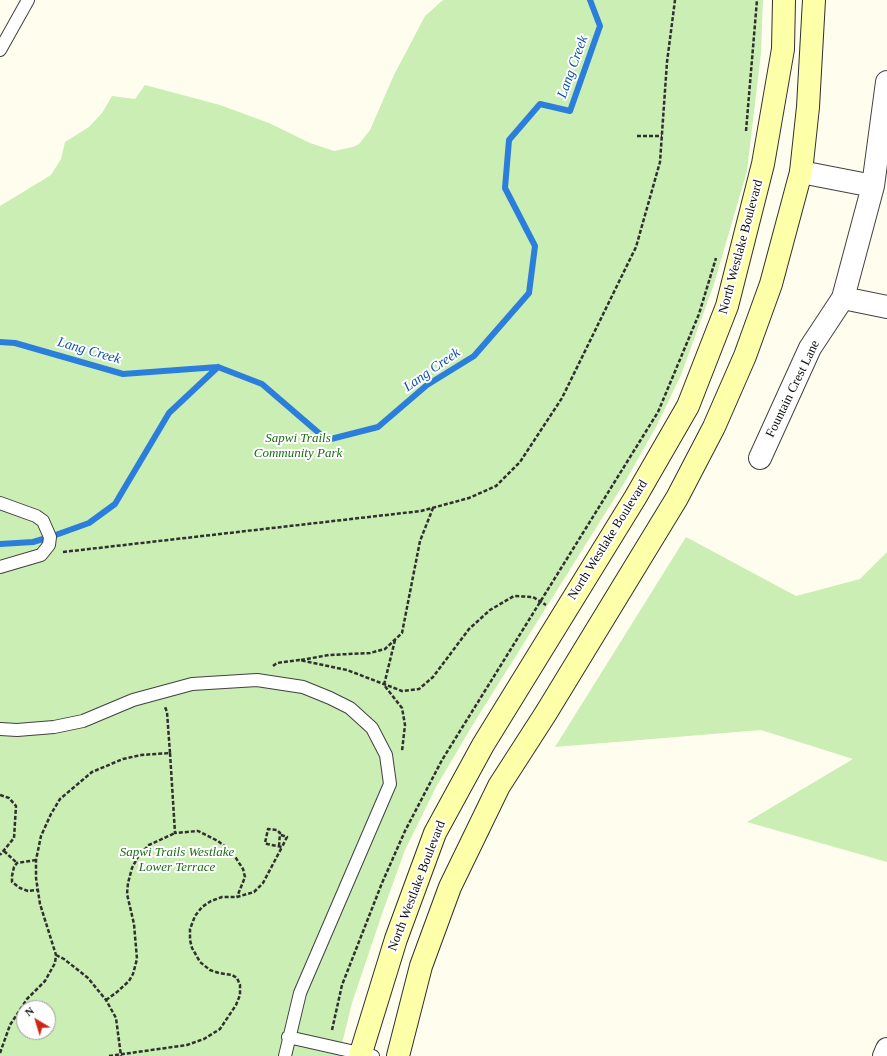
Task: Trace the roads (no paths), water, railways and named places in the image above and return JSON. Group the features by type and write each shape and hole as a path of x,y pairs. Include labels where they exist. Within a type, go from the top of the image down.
{"main road":[{"name":"North Westlake Boulevard","path":"364,1055 396,939 435,833 483,745 561,615 639,491 688,406 727,306 764,157 783,49 784,0"},
{"path":"398,1056 421,966 450,887 499,786 546,713 677,498 714,427 745,356 771,284 801,172 808,107 814,0"}],"street":[{"name":"Fountain Crest Lane","path":"760,458 810,348 843,298 873,186 887,82"},
{"path":"801,172 873,186"},
{"path":"843,298 887,307"},
{"path":"884,1056 887,1049"}],"lane":[{"path":"0,50 28,0"},
{"path":"0,503 36,516 44,521 50,537 49,545 41,555 0,567"},
{"path":"0,729 16,730 54,727 83,721 133,700 192,684 257,680 303,687 330,698 350,708 372,728 386,755 390,784 300,994 288,1037 285,1056"},
{"path":"288,1037 364,1055"}],"waterway":[{"name":"Lang Creek","path":"0,342 15,343 123,374 218,367 262,384 327,440 378,427 427,385 474,356 529,293 535,246 505,188 509,140 540,104 570,111 600,26 590,0"},
{"path":"0,544 33,542 50,537 89,523 115,504 169,413 218,367"}],"park label":[{"name":"Sapwi Trails Community Park","path":"298,446"},
{"name":"Sapwi Trails Westlake Lower Terrace","path":"177,860"}]}
